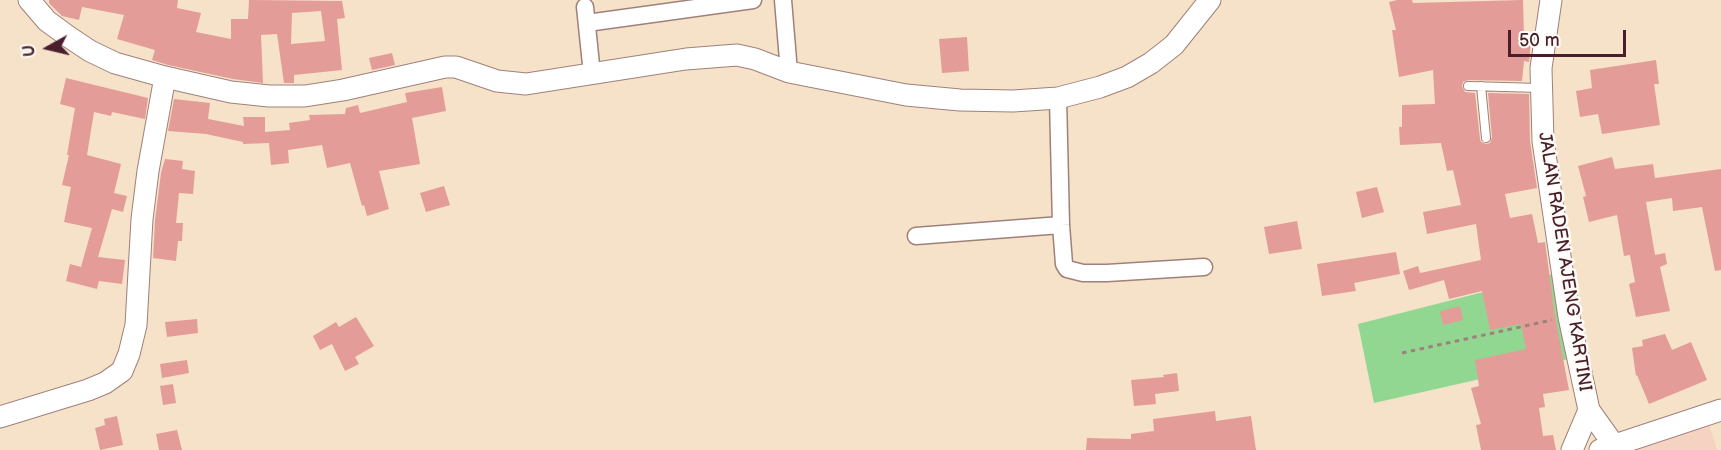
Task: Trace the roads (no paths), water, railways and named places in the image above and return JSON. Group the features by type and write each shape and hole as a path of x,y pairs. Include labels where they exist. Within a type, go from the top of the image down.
{"street":[{"path":"29,0 47,21 90,51 115,63 231,92 269,96 305,96 343,90 445,67 456,67 497,81 526,84 686,59 737,55 789,72 906,95 960,100 1025,101 1058,98 1118,81 1151,63 1174,45 1210,0"},
{"path":"592,74 586,15 753,0"},
{"path":"783,0 789,72"},
{"name":"JALAN RADEN AJENG KARTINI","path":"1551,0 1543,44 1540,88 1543,141 1569,317 1589,410 1607,447"},
{"path":"0,417 88,390 105,383 122,371 136,326 142,219 165,77"},
{"path":"1058,98 1061,225 1064,264 1067,269 1073,272 1107,273 1204,267"},
{"path":"916,236 1061,225"},
{"path":"1572,450 1589,410"},
{"path":"1607,447 1721,410"}],"lane":[{"path":"1468,86 1540,88"},
{"path":"1481,86 1486,138"}]}
